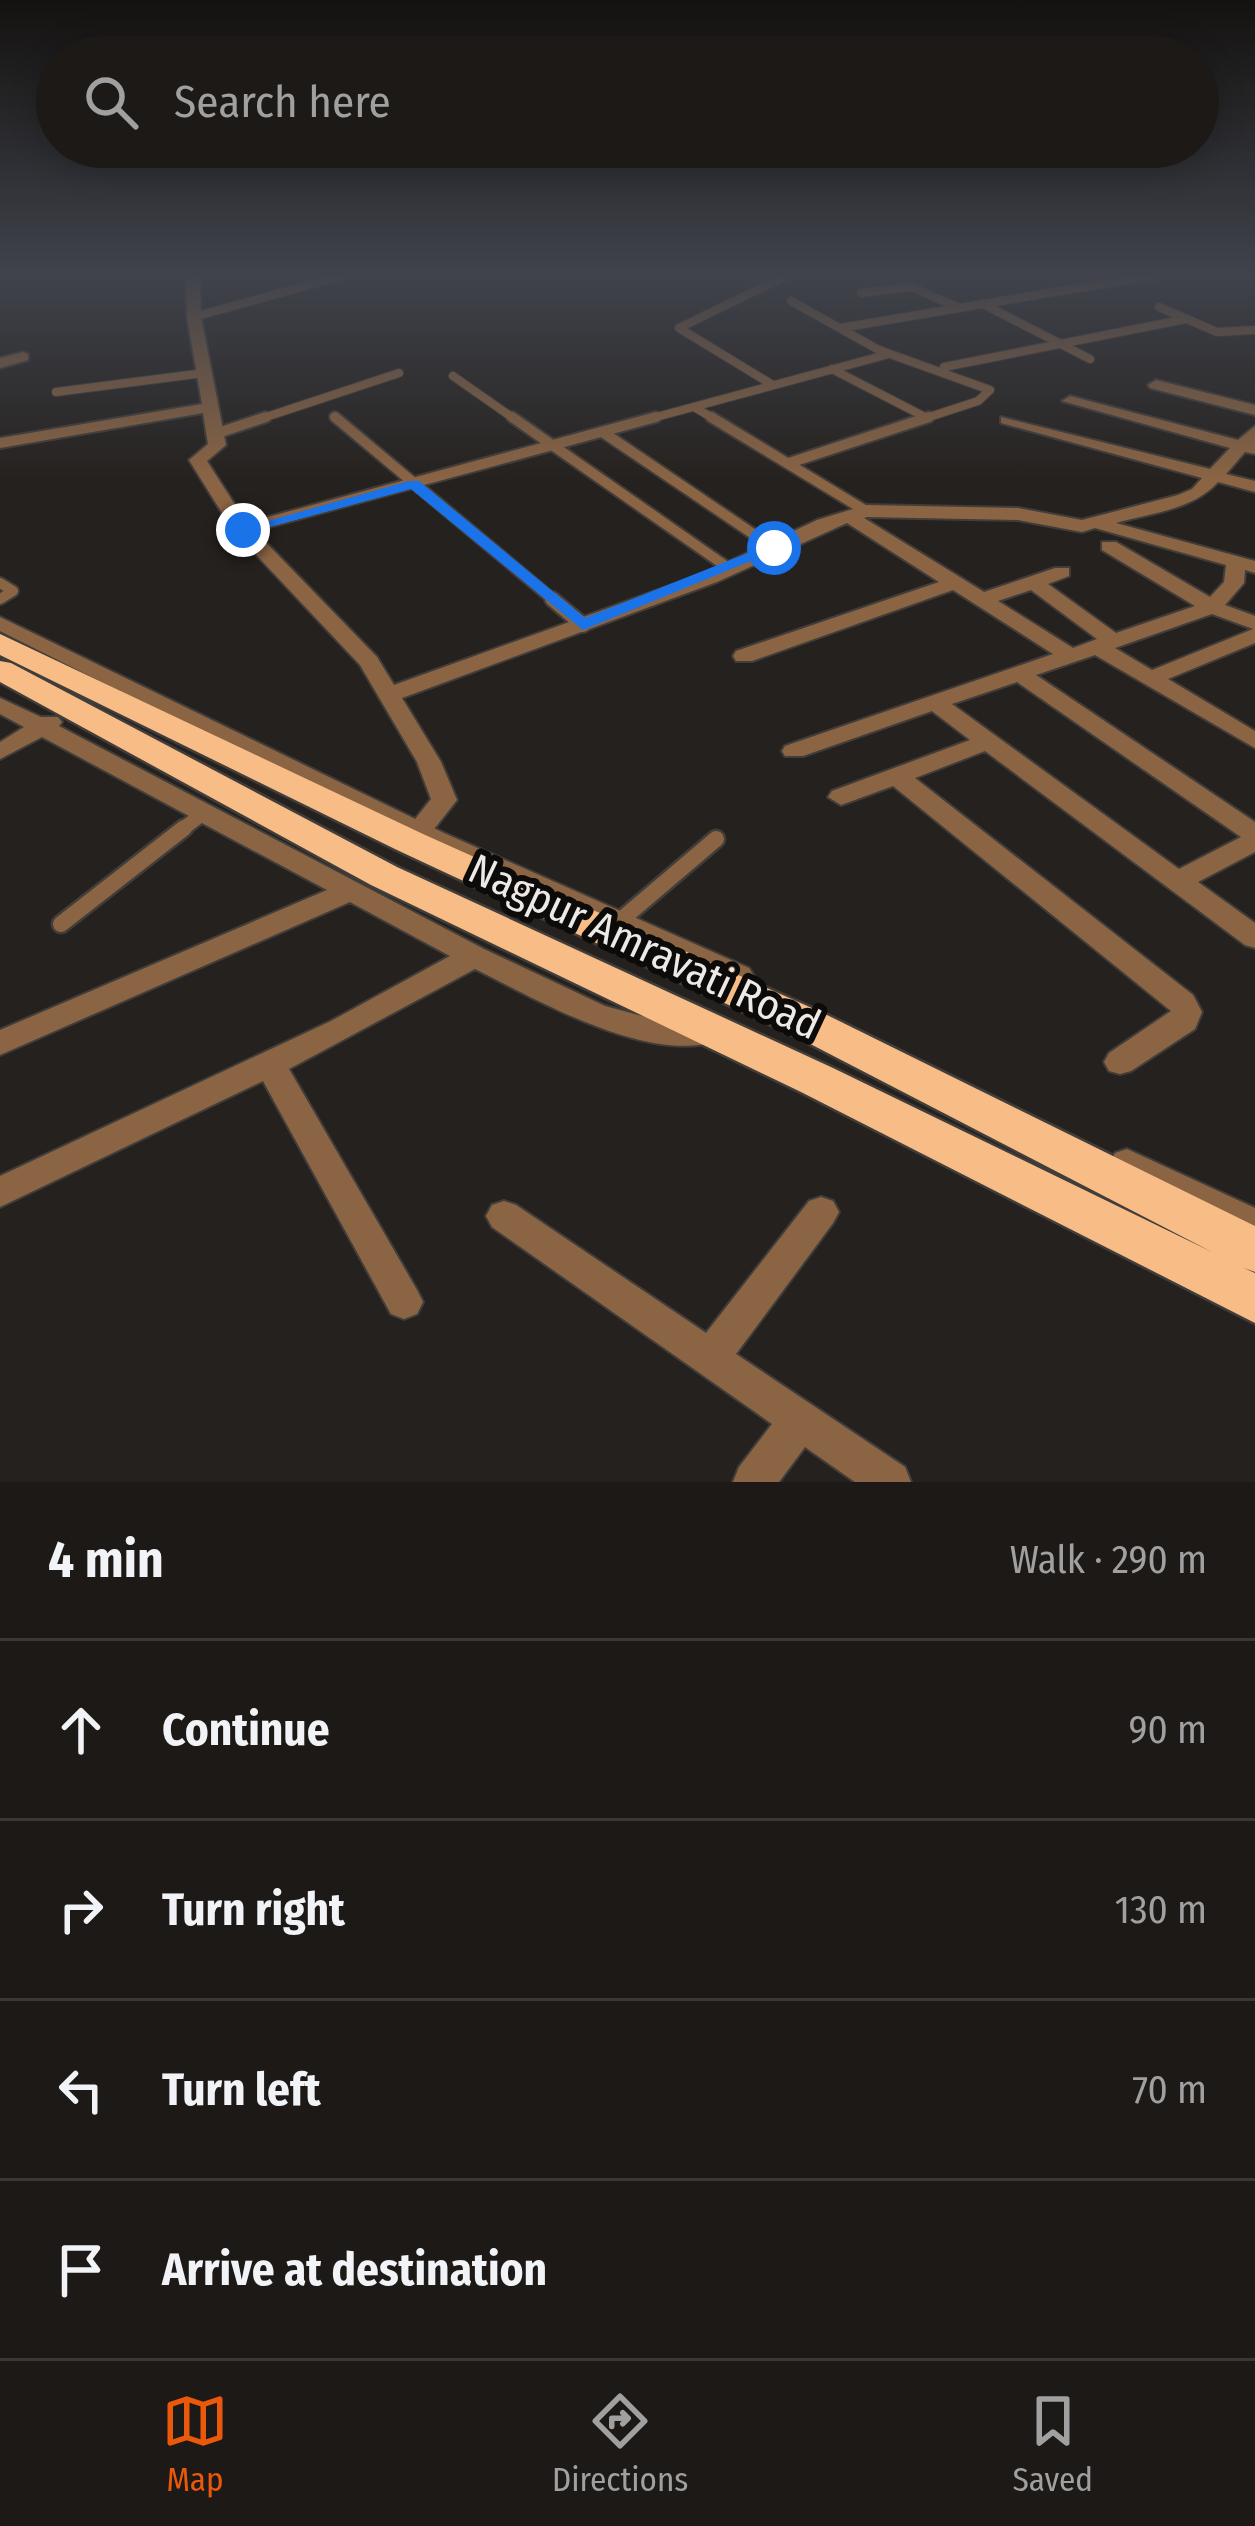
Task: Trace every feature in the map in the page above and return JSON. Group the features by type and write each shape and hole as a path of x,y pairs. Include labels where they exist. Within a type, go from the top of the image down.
{"highway":[{"name":"Nagpur Amravati Road","path":"0,644 614,926 1255,1250"},
{"name":"Nagpur Amravati Road","path":"0,670 57,718 720,1034 1255,1299"}],"street":[{"path":"0,622 415,836 444,800 429,762 369,662 243,530 198,460 217,445 199,343"},
{"path":"0,363 22,357"},
{"path":"1156,385 1255,410"},
{"path":"1070,401 1250,442"},
{"path":"0,443 210,407"},
{"path":"1007,420 1255,488"},
{"path":"389,695 730,569 858,514 1018,514 1076,525 1094,523 1192,496 1250,442"},
{"path":"858,514 955,583 1071,656"},
{"path":"794,751 1212,607 1245,565 1094,523"},
{"path":"1109,546 1212,607 1255,623"},
{"path":"982,600 1062,572"},
{"path":"1033,582 1150,679 1252,737"},
{"path":"744,656 955,583"},
{"path":"1150,679 1255,635"},
{"path":"1020,674 1255,837 1177,880"},
{"path":"935,703 1255,938"},
{"path":"0,705 57,718 205,812 474,956 620,1024 720,1034"},
{"path":"0,752 57,718"},
{"path":"841,797 988,742"},
{"path":"896,776 1182,1003 1187,1012 1184,1022 1120,1062"},
{"path":"0,1043 352,890"},
{"path":"614,926 1255,1225"},
{"path":"0,1192 269,1063 474,956"},
{"path":"269,1063 404,1302"},
{"path":"710,1358 821,1212"},
{"path":"504,1216 890,1482"},
{"path":"754,1482 800,1420"}],"lane":[{"path":"704,343 771,384"},
{"path":"789,463 978,400 990,390 869,343"},
{"path":"937,368 1063,343"},
{"path":"1059,344 1090,359"},
{"path":"243,530 889,354"},
{"path":"832,369 925,417"},
{"path":"56,392 204,373"},
{"path":"215,434 399,373"},
{"path":"453,376 730,569"},
{"path":"694,406 789,463 858,514"},
{"path":"335,417 583,625"},
{"path":"604,433 774,548"},
{"path":"0,583 13,591 0,599"},
{"path":"61,924 205,812"},
{"path":"614,926 716,839"}],"route":[{"path":"243,530 414,484 583,625 710,578 774,548"}]}
